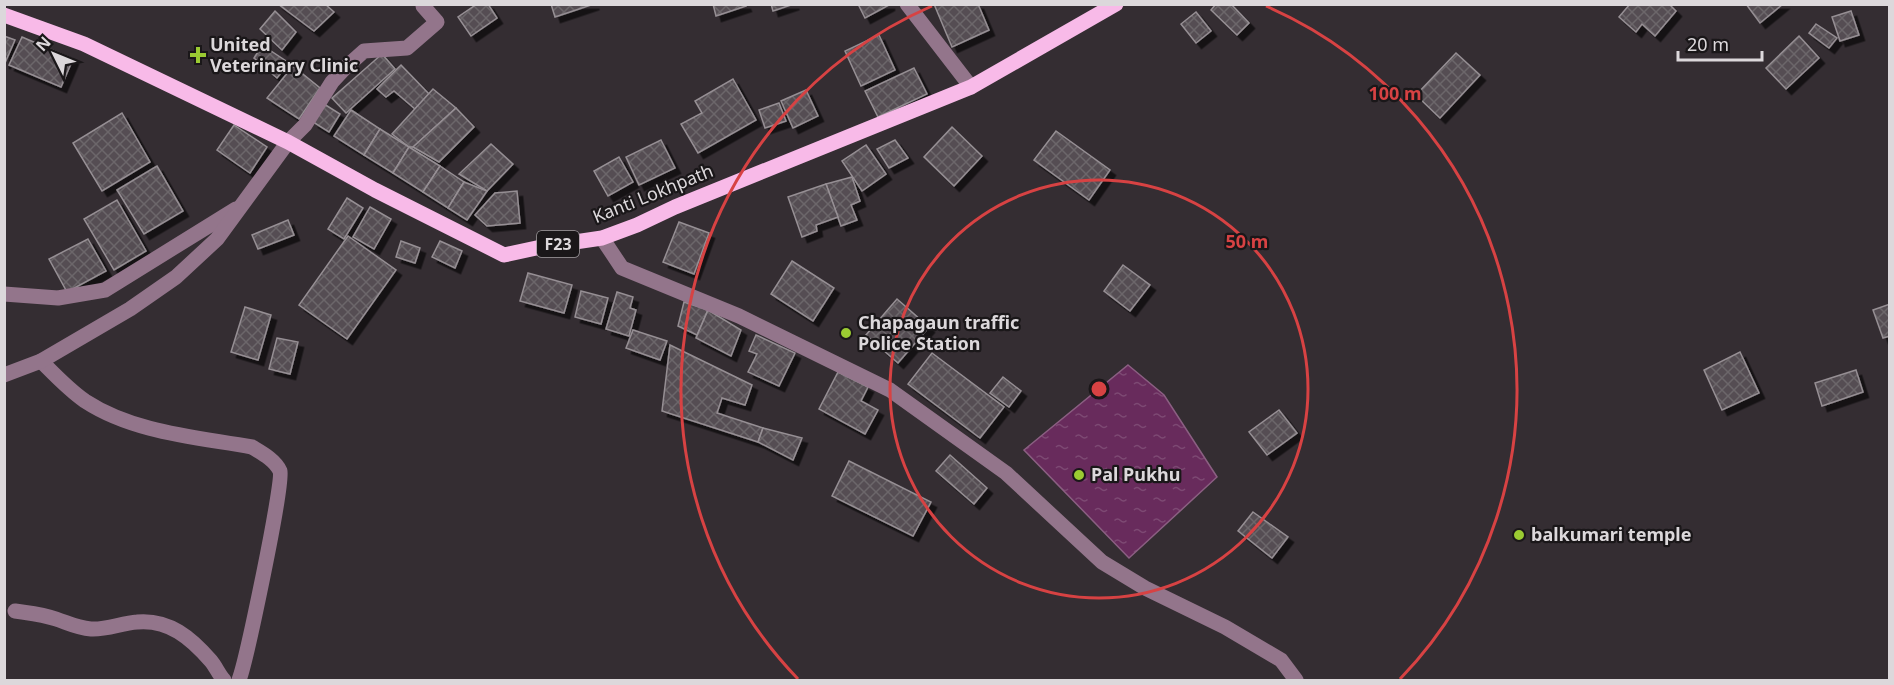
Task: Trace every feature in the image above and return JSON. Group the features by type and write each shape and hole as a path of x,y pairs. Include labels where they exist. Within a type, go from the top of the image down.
{"main road":[{"name":"Kanti Lokhpath","path":"4,15 84,44 288,142 375,190 504,255 602,238 637,225 675,207 971,87 1116,4"}],"street":[{"path":"907,4 971,87"},
{"path":"4,375 41,361 130,309 176,277 217,239 288,142 305,125 332,82 364,51 407,48 437,22 424,5"},
{"path":"4,294 58,298 105,290 242,204"},
{"path":"602,238 622,268 739,316 890,390 1006,473 1102,562 1145,588 1225,627 1281,660 1296,681"},
{"path":"41,361 85,401 106,412 128,422 167,432 252,447 265,454 279,470 281,479 273,525 239,681"},
{"path":"15,611 57,619 74,627 94,629 138,622 173,627 213,663 224,681"}],"water":[{"path":"1128,365 1164,395 1217,477 1129,558 1024,450"}],"building":[{"path":"278,4 325,4 334,12 314,31"},
{"path":"477,4 488,4 497,18 471,36 458,17"},
{"path":"551,4 594,4 555,17"},
{"path":"713,4 745,4 746,6 716,16"},
{"path":"771,4 794,4 773,11"},
{"path":"858,4 889,4 889,5 865,18"},
{"path":"934,4 978,4 989,30 952,47"},
{"path":"1216,4 1231,4 1249,23 1237,35 1211,10"},
{"path":"1630,4 1669,4 1676,11 1655,36 1642,24 1636,32 1619,17"},
{"path":"1746,4 1783,4 1760,23"},
{"path":"275,11 296,32 282,50 260,29"},
{"path":"1851,11 1859,35 1840,41 1832,17"},
{"path":"1196,12 1211,31 1196,43 1181,24"},
{"path":"1816,24 1837,38 1829,48 1809,33"},
{"path":"879,35 895,70 861,86 845,51"},
{"path":"4,36 15,40 5,63 4,63"},
{"path":"1799,36 1819,58 1786,89 1766,68"},
{"path":"22,37 73,59 61,87 9,65"},
{"path":"262,45 289,63 277,78 254,58"},
{"path":"1456,53 1480,75 1440,118 1416,95"},
{"path":"382,54 395,69 346,113 332,98"},
{"path":"401,65 429,94 415,109 394,91 386,97 377,89"},
{"path":"293,66 320,88 299,119 267,98"},
{"path":"914,68 927,94 878,117 865,91"},
{"path":"733,79 756,120 698,153 681,124 702,113 695,101"},
{"path":"433,89 456,108 413,147 409,147 392,134"},
{"path":"806,90 818,116 793,128 781,101"},
{"path":"779,103 786,121 765,128 759,110"},
{"path":"324,104 340,114 329,132 313,122"},
{"path":"456,108 474,127 439,162 413,147"},
{"path":"351,110 380,129 364,155 334,136"},
{"path":"122,113 150,162 102,191 73,143"},
{"path":"234,125 267,147 250,173 217,150"},
{"path":"952,127 982,156 954,186 924,157"},
{"path":"380,129 409,147 393,173 364,155"},
{"path":"1056,131 1110,170 1089,200 1034,160"},
{"path":"661,140 675,168 639,185 626,157"},
{"path":"895,140 908,158 889,168 877,149"},
{"path":"491,144 513,164 487,191 459,174"},
{"path":"866,145 886,174 862,191 842,161"},
{"path":"409,147 440,166 423,192 393,173"},
{"path":"619,157 633,182 608,196 594,171"},
{"path":"157,166 183,211 144,234 117,190"},
{"path":"440,166 464,182 448,208 423,192"},
{"path":"852,177 860,201 851,205 857,220 841,226 826,184"},
{"path":"464,182 487,191 467,220 448,208"},
{"path":"826,184 838,217 816,225 817,231 802,237 788,197"},
{"path":"517,191 520,223 487,226 475,215 495,193"},
{"path":"347,198 363,208 344,239 328,229"},
{"path":"117,200 146,251 114,270 84,219"},
{"path":"370,207 391,219 374,249 353,237"},
{"path":"288,220 294,235 258,249 252,235"},
{"path":"679,222 709,233 694,274 663,262"},
{"path":"348,236 396,270 347,339 299,305"},
{"path":"88,239 106,271 67,292 49,259"},
{"path":"401,241 420,248 415,263 396,257"},
{"path":"440,241 462,251 455,268 432,257"},
{"path":"792,261 834,288 813,321 771,294"},
{"path":"1123,265 1150,285 1130,311 1104,291"},
{"path":"528,273 572,285 564,313 520,301"},
{"path":"581,291 608,298 601,324 575,317"},
{"path":"617,292 633,297 630,308 636,310 629,336 606,329"},
{"path":"897,299 929,327 898,363 866,335"},
{"path":"684,302 708,310 697,335 678,326"},
{"path":"1890,304 1890,336 1883,338 1873,310"},
{"path":"245,307 271,315 258,360 231,352"},
{"path":"708,310 741,330 731,356 696,338"},
{"path":"633,330 667,341 660,360 626,348"},
{"path":"756,335 795,353 779,386 748,372 757,354 749,351"},
{"path":"277,338 298,342 290,374 269,369"},
{"path":"670,345 752,385 745,405 722,398 717,413 763,428 758,442 662,411"},
{"path":"1740,352 1759,393 1722,410 1704,370"},
{"path":"932,353 1004,407 980,438 908,384"},
{"path":"1856,370 1863,392 1822,406 1815,383"},
{"path":"838,372 868,387 861,401 878,410 865,434 819,409"},
{"path":"1003,377 1021,391 1009,407 990,393"},
{"path":"1279,410 1297,433 1267,455 1249,432"},
{"path":"763,428 802,438 793,460 758,442"},
{"path":"950,455 987,488 974,504 936,471"},
{"path":"849,461 931,502 913,536 832,496"},
{"path":"1253,512 1288,537 1272,558 1238,531"}],"place":[{"name":"United Veterinary Clinic","path":"198,55"},
{"name":"Chapagaun traffic Police Station","path":"846,333"},
{"name":"Pal Pukhu","path":"1079,475"},
{"name":"balkumari temple","path":"1519,535"}]}
